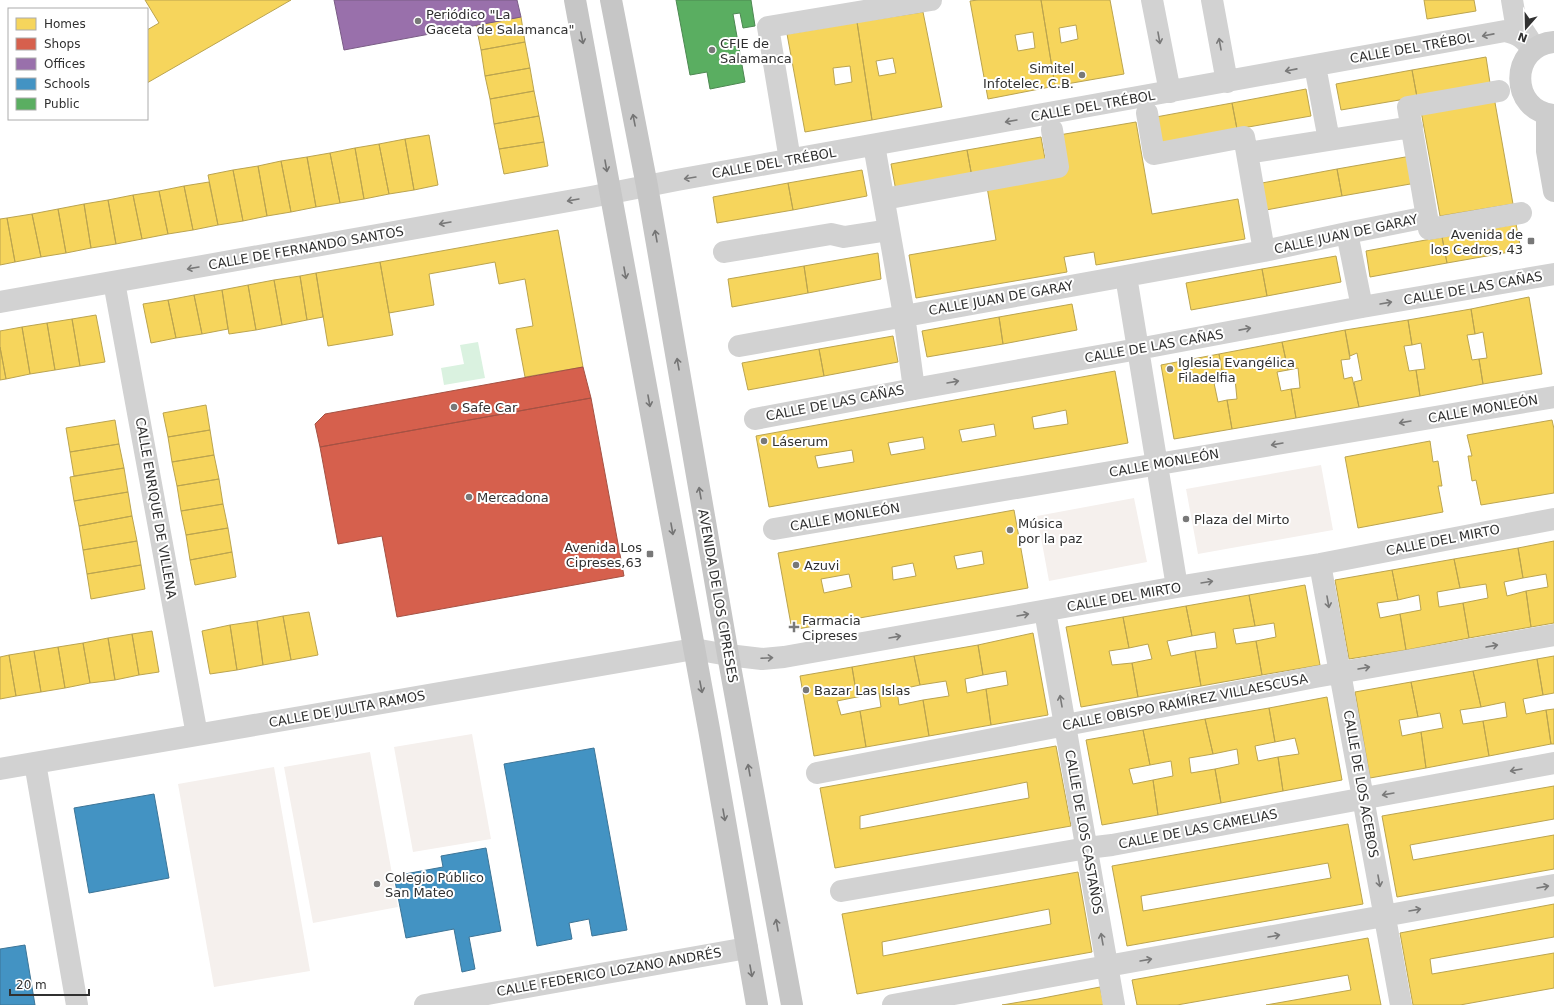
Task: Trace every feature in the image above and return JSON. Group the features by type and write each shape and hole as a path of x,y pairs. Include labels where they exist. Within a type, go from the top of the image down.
{"main road":[{"path":"575,0 711,737 757,1005"},
{"name":"AVENIDA DE LOS CIPRESES","path":"611,0 647,186 728,655 792,1005"},
{"path":"1541,47 1523,64 1520,76 1521,88 1526,100 1535,109 1550,115 1547,151 1554,191"}],"street":[{"path":"790,160 768,27 931,0"},
{"path":"1152,0 1170,92"},
{"path":"1212,0 1227,82"},
{"path":"1514,9 1541,47"},
{"name":"CALLE DEL TRÉBOL","path":"647,186 1505,31 1516,34 1541,47"},
{"path":"1315,66 1329,140"},
{"name":"CALLE JUAN DE GARAY","path":"1499,91 1408,107 1419,170 1421,218 1429,229 1520,213"},
{"name":"CALLE JUAN DE GARAY","path":"1147,113 1154,154 1244,137 1264,251"},
{"path":"1247,153 1412,127"},
{"path":"895,197 1058,167 1052,130"},
{"path":"874,145 904,315 914,388"},
{"path":"611,194 647,186"},
{"name":"CALLE DE FERNANDO SANTOS","path":"0,302 611,194"},
{"name":"CALLE JUAN DE GARAY","path":"739,346 1264,251 1347,232 1421,218"},
{"path":"724,252 831,234 844,237 889,230"},
{"path":"1347,232 1362,307"},
{"name":"CALLE DE LAS CAÑAS","path":"755,419 914,388 1554,274"},
{"path":"1126,276 1177,587"},
{"name":"CALLE ENRIQUE DE VILLENA","path":"114,282 197,735"},
{"name":"CALLE MONLEÓN","path":"774,529 1554,397"},
{"name":"CALLE DEL MIRTO","path":"694,649 728,655 762,658 784,657 1177,587 1320,564 1554,519"},
{"name":"CALLE DE LOS ACEBOS","path":"1320,564 1401,1005"},
{"name":"CALLE DE LOS CASTAÑOS","path":"1044,611 1114,1005"},
{"name":"CALLE OBISPO RAMÍREZ VILLAESCUSA","path":"817,773 1340,673 1554,635"},
{"name":"CALLE DE JULITA RAMOS","path":"0,769 694,649"},
{"path":"35,763 77,1005"},
{"name":"CALLE DE LAS CAMELIAS","path":"840,891 1087,848 1112,845 1554,763"},
{"path":"893,1005 1554,885"},
{"name":"CALLE FEDERICO LOZANO ANDRÉS","path":"425,1005 747,948"}],"shaded area":[{"path":"478,342 485,378 444,385 441,368 464,364 460,345"},
{"path":"1321,465 1333,530 1198,554 1186,489"},
{"path":"1134,498 1147,562 1049,581 1037,516"},
{"path":"472,734 491,839 413,852 394,747"},
{"path":"370,752 398,907 313,923 284,767"},
{"path":"274,767 310,971 214,987 178,784"}],"building: Homes":[{"path":"145,0 291,0 148,82 148,29 159,23"},
{"path":"1041,0 1055,86 988,99 970,1","holes":["1033,32 1035,48 1018,51 1015,35"]},
{"path":"1041,0 1110,0 1124,74 1055,86","holes":["1076,25 1078,39 1061,43 1059,28"]},
{"path":"1424,0 1474,0 1476,11 1427,19"},
{"path":"923,12 942,107 872,120 857,22","holes":["893,58 896,73 879,76 876,61"]},
{"path":"521,17 525,42 481,50 476,25"},
{"path":"857,22 872,120 805,132 787,34","holes":["850,66 852,82 835,85 833,68"]},
{"path":"525,42 530,68 485,76 481,50"},
{"path":"1486,57 1490,83 1417,97 1412,70"},
{"path":"530,68 534,91 490,99 485,76"},
{"path":"1412,70 1417,97 1341,110 1336,84"},
{"path":"1306,89 1311,116 1237,129 1232,103"},
{"path":"534,91 539,116 494,124 490,99"},
{"path":"1494,97 1513,204 1440,216 1421,111"},
{"path":"1232,103 1237,129 1161,143 1156,117"},
{"path":"539,116 544,142 499,149 494,124"},
{"path":"1136,122 1152,214 1238,199 1245,239 1096,265 1094,252 1064,257 1067,272 916,298 909,255 996,240 987,187 1065,173 1059,135"},
{"path":"429,135 438,185 414,190 405,139"},
{"path":"1041,137 1046,164 972,177 967,150"},
{"path":"405,139 414,190 389,194 379,144"},
{"path":"544,142 548,166 504,174 499,149"},
{"path":"379,144 389,194 364,199 355,148"},
{"path":"355,148 364,199 340,203 330,153"},
{"path":"967,150 972,177 896,191 891,164"},
{"path":"330,153 340,203 316,207 307,157"},
{"path":"1411,156 1416,183 1342,196 1337,169"},
{"path":"307,157 316,207 291,212 281,161"},
{"path":"281,161 291,212 267,216 258,166"},
{"path":"258,166 267,216 243,221 233,170"},
{"path":"1337,169 1342,196 1266,210 1262,183"},
{"path":"233,170 243,221 218,225 208,175"},
{"path":"862,170 867,196 793,210 788,183"},
{"path":"209,182 218,225 193,230 184,186"},
{"path":"788,183 793,210 717,223 713,197"},
{"path":"184,186 193,230 168,234 159,191"},
{"path":"159,191 168,234 142,239 133,195"},
{"path":"133,195 142,239 116,244 108,200"},
{"path":"108,200 116,244 91,248 84,204"},
{"path":"84,204 91,248 66,253 58,209"},
{"path":"58,209 66,253 41,257 32,214"},
{"path":"32,214 41,257 15,262 7,218"},
{"path":"7,218 15,262 0,265 0,219"},
{"path":"1516,224 1521,250 1447,263 1442,237"},
{"path":"558,230 583,367 525,377 516,329 533,326 525,279 499,284 495,262 429,274 434,305 389,313 380,262"},
{"path":"1442,237 1447,263 1370,277 1366,251"},
{"path":"878,253 881,279 808,293 804,266"},
{"path":"1336,256 1341,282 1267,296 1262,269"},
{"path":"380,262 393,335 328,346 316,273"},
{"path":"804,266 808,293 732,307 728,279"},
{"path":"1262,269 1267,296 1191,310 1186,283"},
{"path":"316,273 323,317 307,320 300,276"},
{"path":"300,276 307,320 282,325 274,280"},
{"path":"274,280 282,325 256,330 248,285"},
{"path":"248,285 256,330 229,334 222,290"},
{"path":"222,290 228,329 202,334 194,295"},
{"path":"194,295 202,334 176,338 168,300"},
{"path":"1529,297 1542,374 1483,384 1479,359 1487,358 1483,332 1475,334 1471,309"},
{"path":"168,300 176,338 151,343 143,304"},
{"path":"1072,304 1077,330 1003,344 999,317"},
{"path":"1471,309 1475,334 1467,335 1472,360 1479,359 1483,384 1420,396 1416,370 1425,369 1421,343 1412,345 1408,320"},
{"path":"96,315 105,362 80,366 72,319"},
{"path":"999,317 1003,344 927,357 922,331"},
{"path":"72,319 80,366 55,370 47,323"},
{"path":"1408,320 1412,345 1404,346 1409,371 1416,370 1420,396 1359,407 1354,382 1362,380 1357,353 1350,356 1345,330"},
{"path":"47,323 55,370 30,374 22,327"},
{"path":"22,327 30,374 6,379 0,347 0,331"},
{"path":"1345,330 1350,359 1341,360 1344,379 1352,377 1359,407 1296,418 1291,389 1300,388 1298,368 1288,370 1282,342"},
{"path":"893,336 898,362 824,376 819,349"},
{"path":"1282,342 1288,370 1277,372 1281,391 1291,389 1296,418 1232,429 1227,400 1237,399 1235,379 1224,382 1219,354"},
{"path":"0,347 6,379 0,380"},
{"path":"819,349 824,376 748,390 742,363"},
{"path":"1219,354 1224,382 1214,383 1218,402 1227,400 1232,429 1174,439 1161,365"},
{"path":"1115,371 1128,443 769,507 756,436","holes":["1066,410 1068,424 1034,429 1032,417","994,424 996,436 962,442 959,430","923,437 925,449 891,455 888,443","852,450 854,462 818,468 815,456"]},
{"path":"206,405 210,430 168,437 163,413"},
{"path":"115,420 119,444 70,452 66,428"},
{"path":"1552,420 1554,429 1554,493 1481,505 1476,480 1472,481 1468,456 1472,456 1467,435"},
{"path":"210,430 214,455 172,462 168,437"},
{"path":"1430,441 1433,462 1438,461 1442,486 1438,486 1443,512 1358,528 1345,457"},
{"path":"119,444 124,468 74,476 70,452"},
{"path":"214,455 219,479 177,486 172,462"},
{"path":"124,468 128,492 74,501 70,477"},
{"path":"219,479 223,504 181,511 177,486"},
{"path":"128,492 132,516 79,526 74,501"},
{"path":"223,504 228,528 186,535 181,511"},
{"path":"1014,510 1028,588 792,630 778,553","holes":["982,551 984,564 957,569 954,556","913,563 916,576 893,580 892,567","849,574 852,587 824,593 821,579"]},
{"path":"132,516 137,541 83,550 79,526"},
{"path":"228,528 232,552 190,560 186,535"},
{"path":"137,541 141,565 87,574 83,550"},
{"path":"1554,541 1554,623 1531,627 1526,591 1548,587 1546,574 1523,578 1518,548"},
{"path":"1518,548 1523,578 1504,582 1507,596 1526,591 1531,627 1469,638 1463,603 1488,598 1486,584 1460,588 1454,559"},
{"path":"232,552 236,577 195,585 190,560"},
{"path":"1454,559 1460,588 1437,592 1439,607 1463,603 1469,638 1406,650 1400,614 1421,610 1419,595 1398,600 1392,570"},
{"path":"141,565 145,589 91,599 87,574"},
{"path":"1392,570 1398,600 1377,603 1380,618 1400,614 1406,650 1349,659 1335,580"},
{"path":"1305,585 1320,665 1262,675 1256,641 1276,637 1274,623 1255,626 1249,595"},
{"path":"1249,595 1255,626 1233,629 1236,644 1256,641 1262,675 1201,686 1195,651 1217,648 1215,632 1192,636 1186,606"},
{"path":"1186,606 1192,636 1167,641 1171,656 1195,651 1201,686 1138,697 1132,663 1152,659 1148,644 1129,648 1123,617"},
{"path":"309,612 318,655 291,660 283,616"},
{"path":"283,616 291,660 263,665 257,621"},
{"path":"1123,617 1129,648 1109,651 1112,665 1132,663 1138,697 1081,707 1066,627"},
{"path":"257,621 263,665 237,670 230,625"},
{"path":"230,625 237,670 210,674 202,631"},
{"path":"152,631 159,672 139,675 132,634"},
{"path":"1033,633 1048,715 991,725 986,689 1008,685 1006,671 983,675 978,645"},
{"path":"132,634 139,675 115,680 108,638"},
{"path":"108,638 115,680 90,683 83,643"},
{"path":"83,643 90,683 65,688 58,647"},
{"path":"978,645 983,675 965,679 967,693 986,689 991,725 929,736 923,700 949,696 946,681 920,685 914,656"},
{"path":"58,647 65,688 41,692 34,651"},
{"path":"34,651 41,692 16,696 9,655"},
{"path":"9,655 16,696 0,699 0,657"},
{"path":"914,656 920,685 897,690 899,705 923,700 929,736 866,747 860,711 881,707 879,693 857,697 852,667"},
{"path":"1554,656 1554,693 1543,695 1537,659"},
{"path":"1537,659 1543,695 1523,699 1526,714 1546,710 1551,744 1489,756 1483,721 1507,717 1505,702 1481,707 1473,671"},
{"path":"852,667 857,697 837,701 841,715 860,711 866,747 814,756 800,676"},
{"path":"1473,671 1481,707 1460,710 1463,724 1483,721 1489,756 1426,768 1421,732 1443,728 1440,713 1418,717 1411,682"},
{"path":"1411,682 1418,717 1399,720 1402,736 1421,732 1426,768 1370,778 1355,692"},
{"path":"1327,697 1342,780 1283,791 1278,757 1299,754 1295,738 1275,742 1269,708"},
{"path":"1269,708 1275,742 1255,746 1258,761 1278,757 1283,791 1221,803 1215,769 1239,764 1237,749 1213,754 1205,719"},
{"path":"1554,709 1554,744 1551,744 1546,710"},
{"path":"1205,719 1213,754 1189,758 1191,773 1215,769 1221,803 1158,815 1153,780 1173,776 1171,761 1150,765 1143,730"},
{"path":"1143,730 1150,765 1129,769 1133,784 1153,780 1158,815 1102,825 1086,740"},
{"path":"1056,746 1071,826 835,868 820,788","holes":["1027,782 1029,798 860,829 860,816"]},
{"path":"1554,786 1554,819 1410,845 1413,860 1554,835 1554,869 1397,897 1382,816"},
{"path":"1348,824 1363,904 1127,946 1112,866","holes":["1328,863 1331,878 1143,911 1141,896"]},
{"path":"1078,872 1092,952 857,994 842,914","holes":["1049,909 1051,924 883,956 882,942"]},
{"path":"1554,904 1554,937 1430,959 1432,974 1554,953 1554,988 1460,1005 1413,1005 1400,933"},
{"path":"1368,938 1381,1005 1266,1005 1351,990 1348,975 1177,1005 1137,1005 1132,980"},
{"path":"1100,987 1104,1005 1002,1005 1038,999"}],"building: Shops":[{"name":"Safe Car","path":"583,367 591,398 320,447 315,424 325,414"},
{"name":"Mercadona","path":"591,398 624,576 397,617 382,536 338,544 320,447"}],"building: Offices":[{"name":"Periódico \"La Gaceta de Salamanca\"","path":"334,0 517,0 521,17 344,50"}],"building: Schools":[{"path":"594,748 627,930 592,936 589,919 569,923 572,939 537,946 504,764"},
{"path":"154,794 169,878 89,893 74,808"},
{"path":"486,848 501,931 469,937 475,969 462,972 454,929 406,938 394,876 443,867 441,856"},
{"path":"25,945 35,1005 0,1005 0,949"}],"building: Public":[{"name":"CFIE de Salamanca","path":"676,0 751,0 755,26 743,28 740,13 733,14 745,82 710,89 707,72 690,75"}],"place":[{"name":"Periódico \"La Gaceta de Salamanca\"","path":"418,21"},
{"name":"CFIE de Salamanca","path":"712,50"},
{"name":"Simitel Infotelec, C.B.","path":"1082,75"},
{"name":"Avenida de los Cedros, 43","path":"1531,241"},
{"name":"Iglesia Evangélica Filadelfia","path":"1170,369"},
{"name":"Safe Car","path":"454,407"},
{"name":"Láserum","path":"764,441"},
{"name":"Mercadona","path":"469,497"},
{"name":"Plaza del Mirto","path":"1186,519"},
{"name":"Música por la paz","path":"1010,530"},
{"name":"Avenida Los Cipreses,63","path":"650,554"},
{"name":"Azuvi","path":"796,565"},
{"name":"Farmacia Cipreses","path":"794,627"},
{"name":"Bazar Las Islas","path":"806,690"},
{"name":"Colegio Público San Mateo","path":"377,884"}]}
